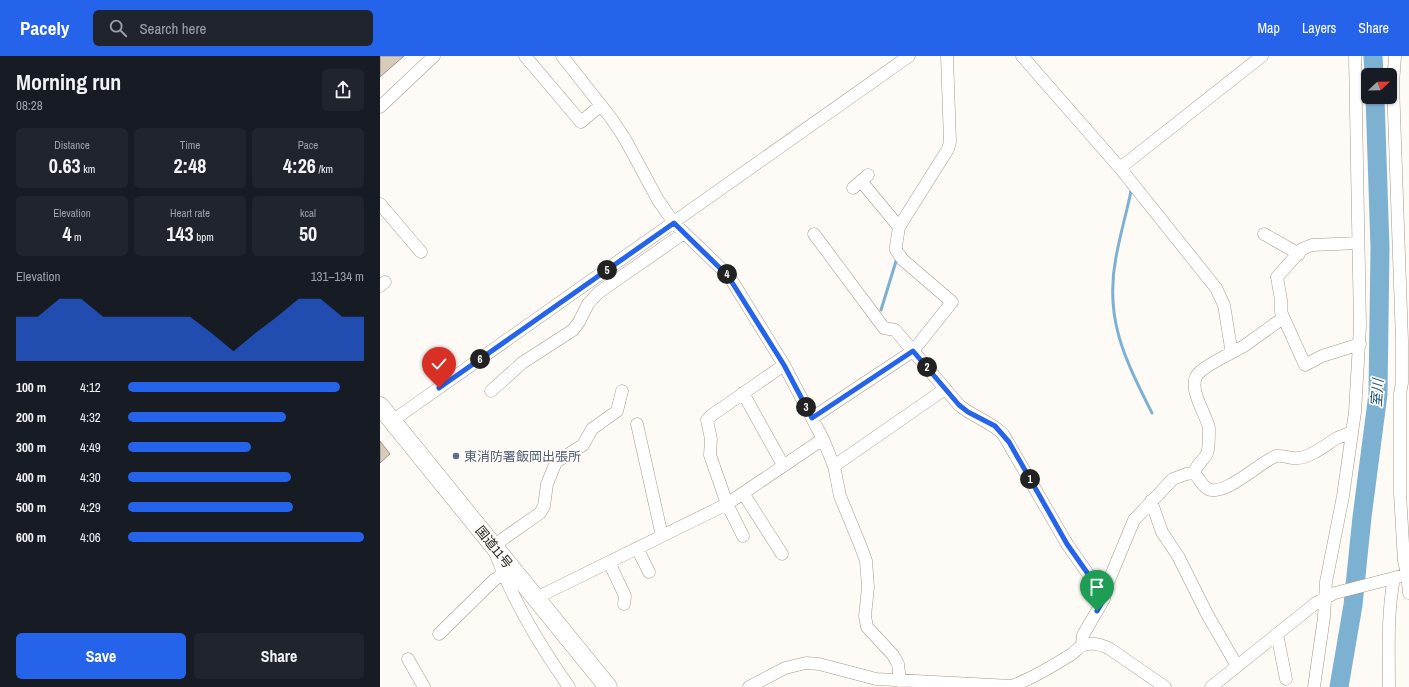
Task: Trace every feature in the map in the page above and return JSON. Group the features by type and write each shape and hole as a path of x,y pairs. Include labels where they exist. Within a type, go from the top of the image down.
{"highway":[{"name":"国道11号","path":"380,406 608,687"}],"street":[{"path":"380,107 434,56"},
{"path":"525,56 581,122 601,105"},
{"path":"562,56 601,105 625,139 658,200 674,223 728,276 784,365 812,418 834,466 840,496 866,561 868,587 865,616 867,627 893,655 898,664 900,681"},
{"path":"392,421 909,56"},
{"path":"812,418 913,351 952,302 903,260 896,250 899,227 948,149 950,142 947,56"},
{"path":"1022,56 1120,168 1216,288 1224,305 1228,322 1231,353"},
{"path":"1120,168 1262,56"},
{"path":"1314,687 1330,595 1326,582 1343,496 1355,412 1360,344 1355,56"},
{"path":"1395,56 1393,84 1402,383 1404,398 1403,537 1404,561 1408,574 1409,593"},
{"path":"860,181 899,227"},
{"path":"380,204 421,252"},
{"path":"491,391 522,363 573,330 588,304 598,293 684,233"},
{"path":"814,234 884,328 895,330 959,405 968,412 995,426 1009,442 1067,544 1104,599"},
{"path":"1264,234 1299,254"},
{"path":"1358,243 1312,245 1302,249 1277,277 1282,300 1281,312 1305,365 1322,356 1360,344"},
{"path":"1399,270 1409,254"},
{"path":"1401,310 1409,300"},
{"path":"1194,473 1196,466 1206,457 1208,452 1209,435 1208,427 1195,390 1195,380 1201,371 1244,346 1283,318"},
{"path":"743,536 727,504 710,455 711,439 707,420 742,393 784,365"},
{"path":"834,466 945,388"},
{"path":"569,687 544,651 503,574 493,546 540,512 544,506 547,484 556,462 583,445 592,428 617,411 622,391"},
{"path":"742,393 783,466"},
{"path":"637,424 662,536"},
{"path":"1194,473 1204,486 1210,490 1216,490 1234,483 1276,456 1282,455 1297,458 1304,457 1352,432"},
{"path":"536,598 727,504 822,439"},
{"path":"1082,645 1083,635 1104,599 1114,565 1134,520 1173,479 1186,474 1194,473"},
{"path":"743,493 782,554"},
{"path":"1151,501 1162,532 1178,556 1206,614 1237,666"},
{"path":"1403,537 1409,518"},
{"path":"638,548 649,572"},
{"path":"610,562 625,596 624,604"},
{"path":"439,634 494,580 503,574"},
{"path":"1211,687 1277,634 1330,595 1408,574"},
{"path":"1389,687 1388,636 1392,578"},
{"path":"1277,634 1286,679"},
{"path":"749,687 786,668 806,663 827,666 876,679 1012,686 1027,680 1073,653 1082,645 1101,645 1110,649 1165,687"},
{"path":"408,659 424,687"}],"building":[{"path":"380,56 404,56 380,77"},
{"path":"380,441 390,454 380,463"}],"waterway":[{"name":"室川","path":"1373,56 1374,68"},
{"name":"室川","path":"1339,687 1353,605 1362,517 1378,394 1380,248 1375,104"},
{"path":"1131,189 1116,257 1113,279 1113,300 1119,338 1133,375 1152,413"},
{"path":"881,310 897,258"}],"place":[{"name":"東消防署飯岡出張所","path":"456,456"}],"route":[{"path":"439,388 674,223 728,276 784,365 812,418 913,351 959,405 968,412 995,426 1009,442 1067,544 1104,599 1097,611"}]}
